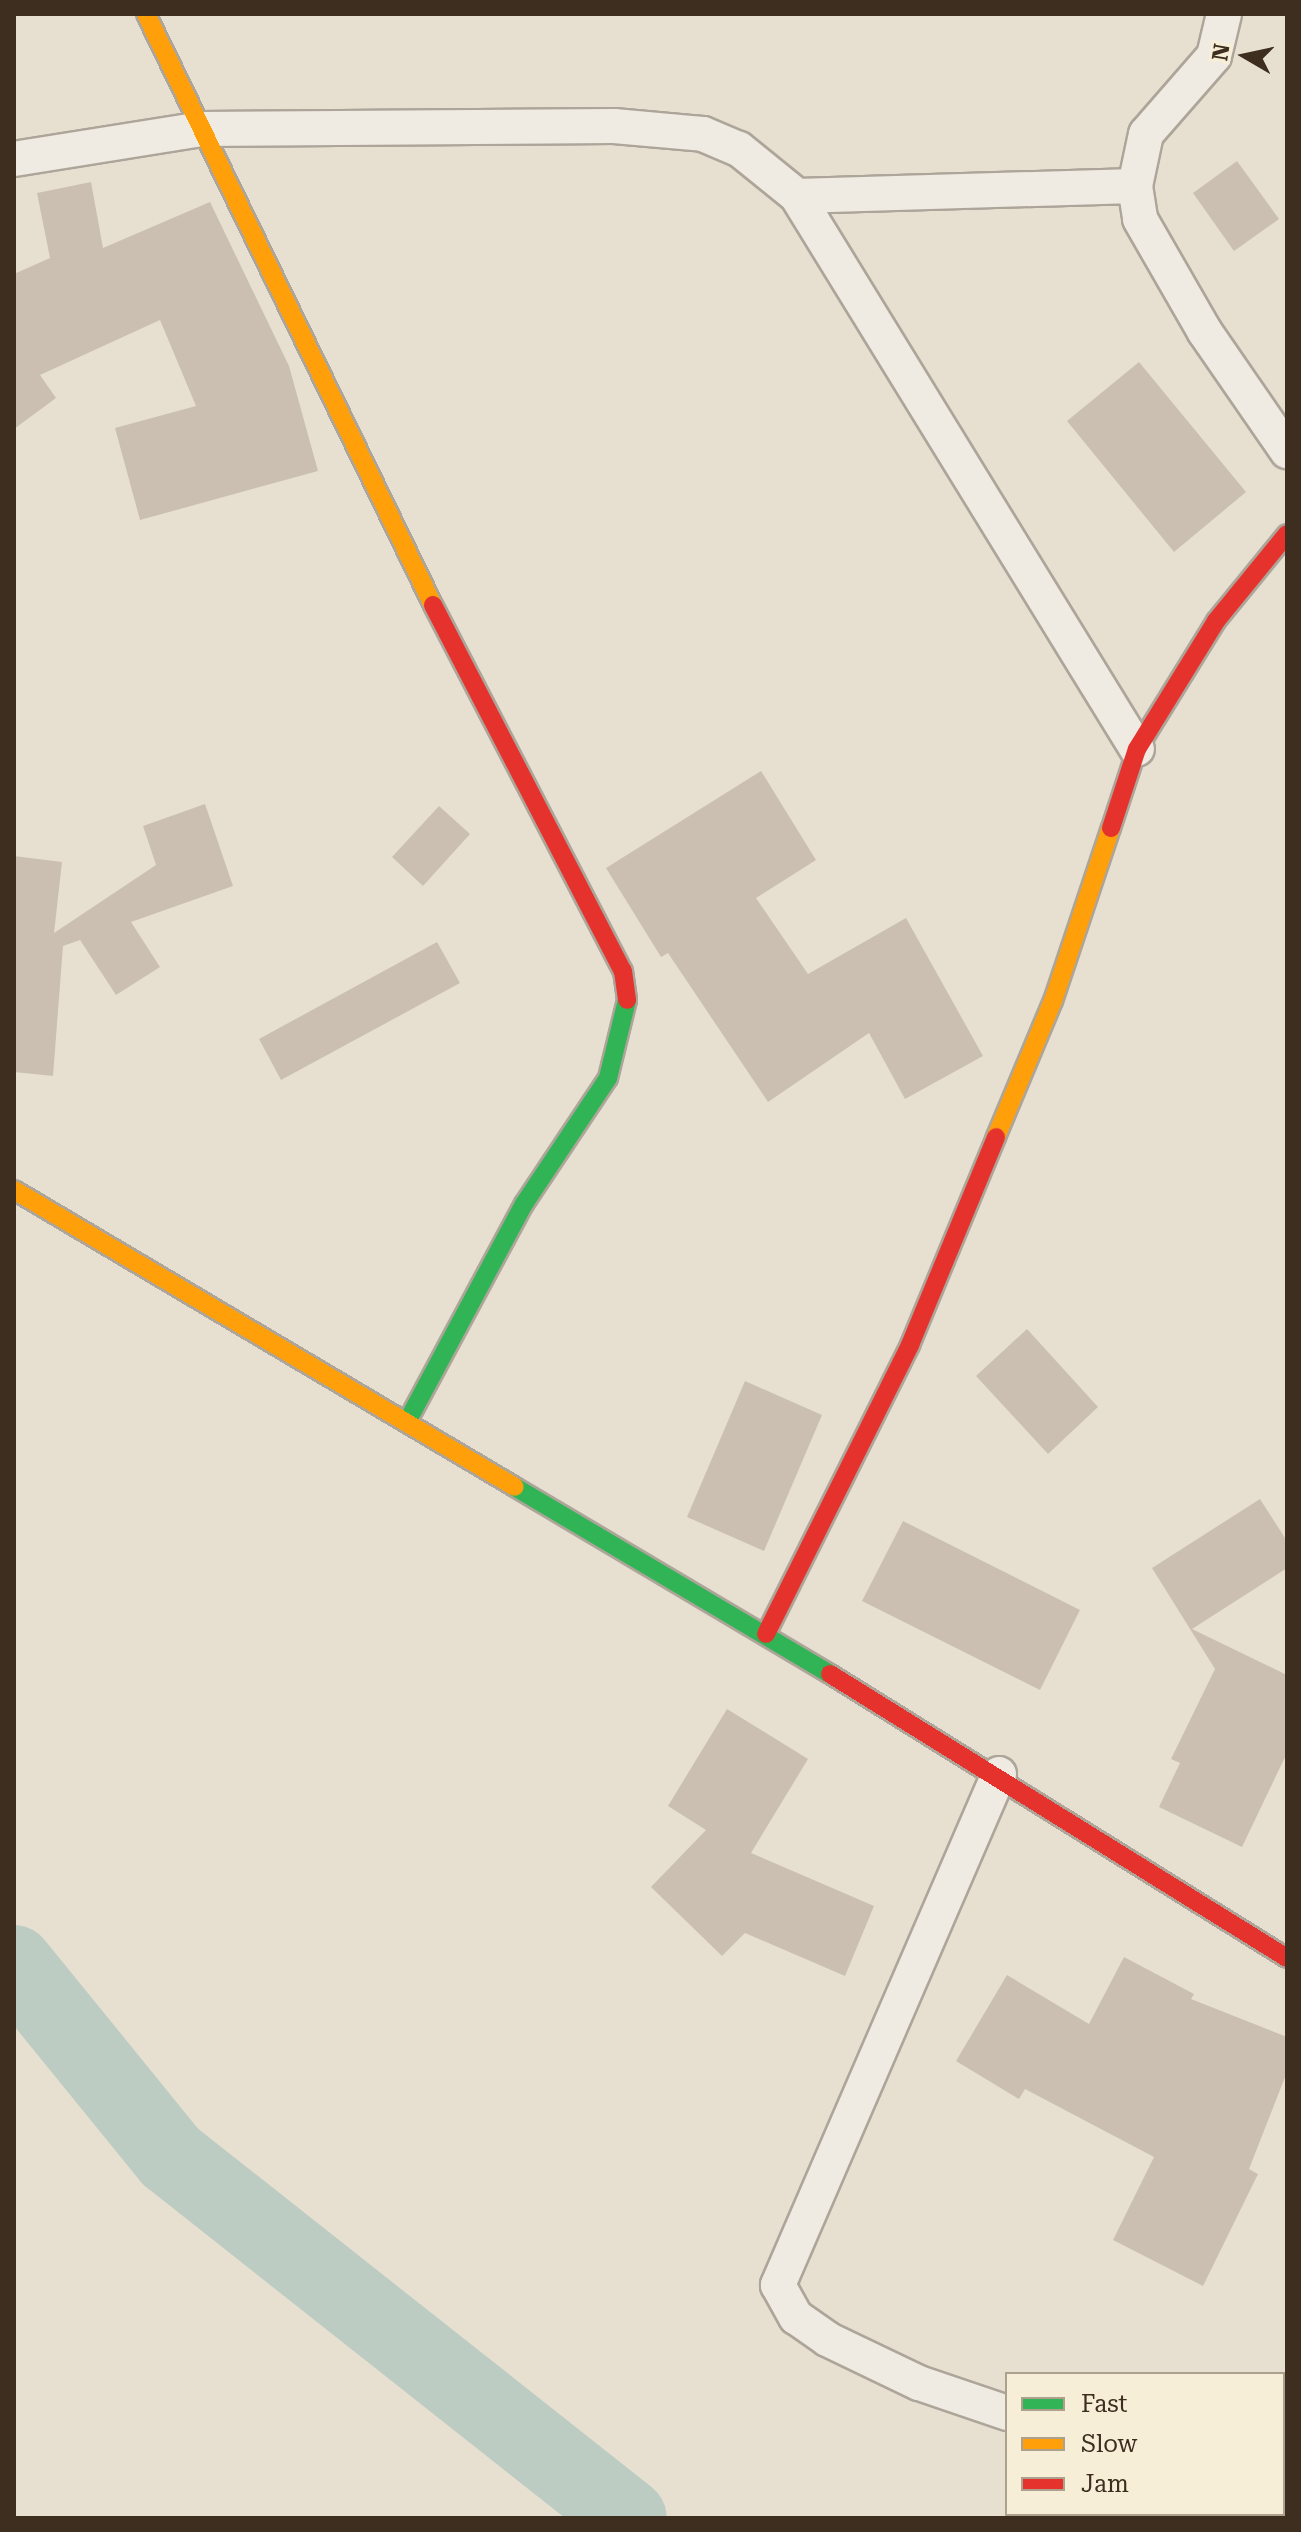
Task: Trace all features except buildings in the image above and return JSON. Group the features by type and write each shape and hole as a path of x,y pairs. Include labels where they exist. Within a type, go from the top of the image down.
{"street":[{"path":"146,14 486,716 625,982 628,1005 608,1078 524,1204 408,1420"},
{"path":"1224,14 1214,56 1146,134 1135,186 1147,231 1214,346 1287,451"},
{"path":"14,159 201,129 614,126 703,134 739,149 797,196 1137,749"},
{"path":"797,196 1135,186"},
{"path":"766,1634 910,1345 1053,1001 1137,749 1216,621 1287,534"},
{"path":"14,1190 408,1420 999,1774 1287,1958"},
{"path":"999,1774 778,2285 796,2317 827,2339 919,2383 1005,2412"}],"waterway":[{"path":"14,1964 171,2157 628,2518"}],"traffic: fast":[{"path":"408,1420 524,1204 608,1078 627,1000"},
{"path":"515,1487 830,1674"}],"traffic: slow":[{"path":"146,14 433,605"},
{"path":"996,1137 1053,1001 1111,828"},
{"path":"14,1190 515,1487"}],"traffic: jam":[{"path":"1111,828 1137,749 1216,621 1287,534"},
{"path":"433,605 623,971 627,1000"},
{"path":"766,1634 910,1345 996,1137"},
{"path":"830,1674 1287,1958"}]}
